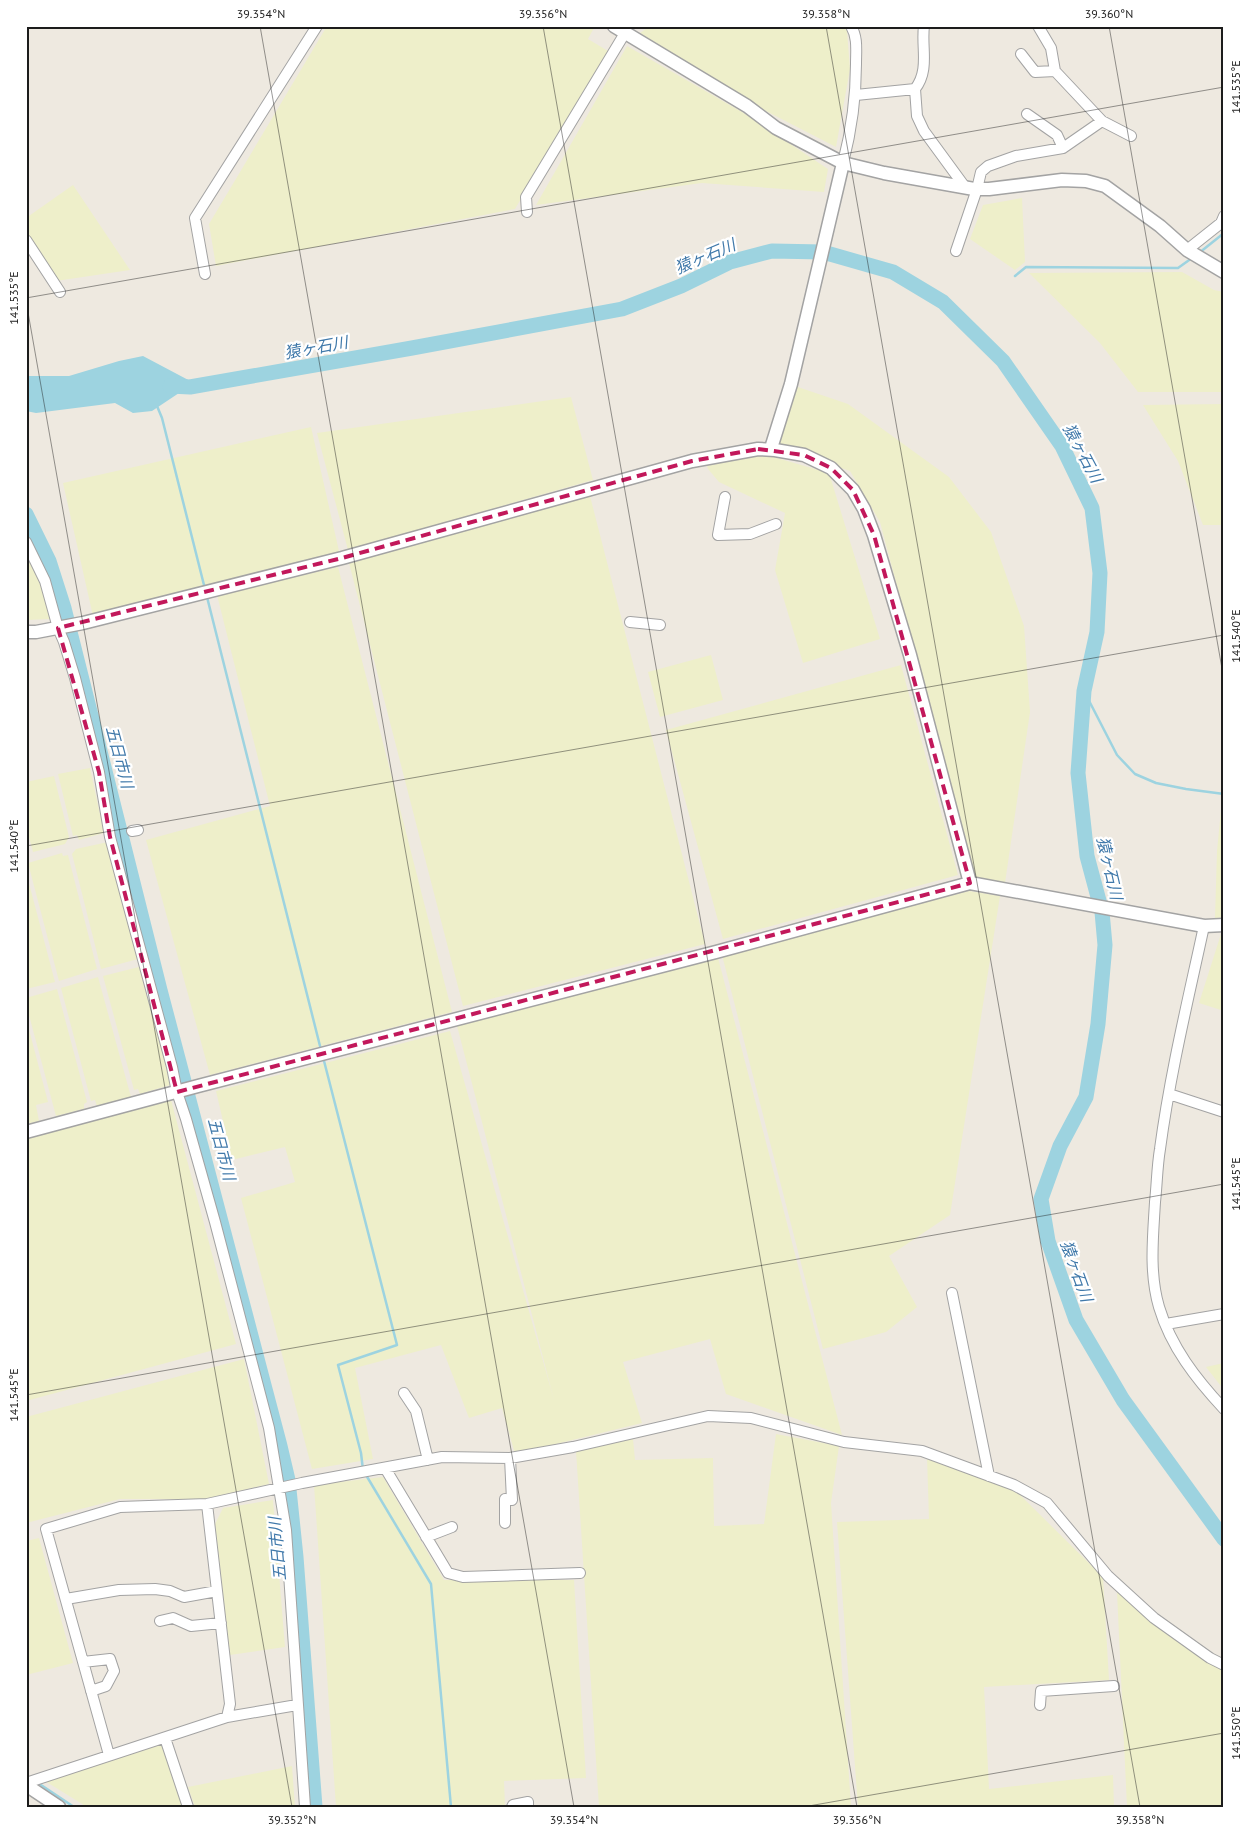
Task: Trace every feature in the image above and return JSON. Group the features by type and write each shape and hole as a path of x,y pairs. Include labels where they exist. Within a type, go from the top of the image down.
{"street":[{"path":"205,274 195,218 317,26"},
{"path":"614,26 747,106 776,128 843,163 884,173 989,190 1062,180 1086,181 1105,186 1160,226 1187,250 1224,272"},
{"path":"775,450 772,445 791,384 850,136 856,95 856,35 851,26"},
{"path":"924,26 924,67 915,89 917,116 924,131 971,188"},
{"path":"1038,26 1051,48 1054,71 1102,121 1132,136"},
{"path":"526,212 526,196 625,33"},
{"path":"1021,54 1035,72 1054,71"},
{"path":"856,95 915,89"},
{"path":"1028,114 1057,135 1063,148"},
{"path":"956,251 971,188 980,172 988,166 1016,156 1063,148 1102,121"},
{"path":"1187,250 1221,223 1224,216"},
{"path":"26,240 60,292"},
{"path":"26,632 83,623 342,558 692,461 758,449 804,455 832,468 853,490 864,509 877,544 910,655 970,883"},
{"path":"725,496 718,535 750,534 776,524"},
{"path":"26,542 45,581 75,678 99,772 110,836 178,1092 215,1222 268,1428 286,1530 305,1807"},
{"path":"630,622 660,625"},
{"path":"26,1132 669,965 970,883 1204,926 1224,926"},
{"path":"1204,926 1159,1151 1152,1272 1159,1308 1177,1351 1191,1371 1224,1409"},
{"path":"1169,1094 1224,1112"},
{"path":"952,1293 989,1476"},
{"path":"1166,1324 1224,1314"},
{"path":"404,1393 416,1411 428,1460"},
{"path":"109,1755 46,1529 120,1507 207,1504 302,1483 442,1457 510,1458 573,1447 708,1416 751,1418 844,1442 922,1451 1014,1485 1048,1503 1108,1576 1154,1618 1210,1658 1224,1665"},
{"path":"504,1524 505,1500 512,1500 510,1458"},
{"path":"385,1468 448,1573 463,1577 580,1573"},
{"path":"207,1504 230,1704 227,1717"},
{"path":"426,1537 452,1527"},
{"path":"66,1599 119,1590 155,1588 170,1591 184,1598 217,1591"},
{"path":"160,1621 174,1618 191,1626 221,1623"},
{"path":"83,1662 110,1659 114,1671 106,1686 91,1691"},
{"path":"1040,1705 1041,1691 1114,1686"},
{"path":"26,1784 227,1717 297,1705"},
{"path":"165,1738 188,1807"},
{"path":"26,1784 59,1807"},
{"path":"512,1807 523,1802 528,1802 528,1807"}],"highlighted area":[{"path":"758,449 804,455 831,468 853,490 874,535 970,883 177,1092 110,837 99,772 58,628 342,558 692,461"}],"green space":[{"path":"327,26 595,26 588,39 608,51 515,209 216,266 209,224"},
{"path":"650,26 844,26 847,31 850,69 836,147 764,110 640,33"},
{"path":"627,46 742,112 828,169 824,192 702,183 536,205"},
{"path":"73,185 130,270 56,281 26,238 26,218"},
{"path":"1022,198 1025,262 1015,270 970,239 983,205"},
{"path":"1182,272 1214,290 1224,292 1224,392 1138,392 1100,343 1029,273"},
{"path":"792,385 848,404 949,477 991,532 1024,626 1030,712 1005,883 974,878 880,522 850,471 772,445"},
{"path":"571,397 593,480 348,550 317,433"},
{"path":"1224,404 1224,525 1203,525 1178,461 1143,405"},
{"path":"311,427 341,560 93,616 63,483"},
{"path":"763,454 829,473 880,639 803,663 775,570 785,513 719,482 707,466"},
{"path":"590,496 705,944 463,1006 348,559"},
{"path":"26,551 42,582 51,619 26,620"},
{"path":"338,567 452,1012 210,1075 146,840 270,806 217,595"},
{"path":"711,655 723,700 660,717 648,672"},
{"path":"901,665 958,875 723,939 666,730"},
{"path":"90,768 104,833 79,840 77,835 73,836 58,774"},
{"path":"54,776 69,837 65,844 33,852 26,826 26,782"},
{"path":"1222,800 1224,800 1224,917 1215,918 1217,851"},
{"path":"108,842 138,959 101,969 72,854 76,849"},
{"path":"62,853 63,856 68,855 97,969 59,981 28,863"},
{"path":"26,872 55,982 26,989"},
{"path":"969,891 1000,896 950,1215 889,1256 917,1307 886,1332 823,1349 722,955"},
{"path":"1221,934 1224,934 1224,1011 1199,1003"},
{"path":"716,950 842,1435 726,1394 710,1339 623,1362 642,1423 515,1454 502,1408 469,1418 441,1345 355,1368 373,1459 312,1469 241,1198 295,1182 285,1147 232,1160 216,1091 450,1031 554,1400 455,1018"},
{"path":"139,967 167,1062 170,1085 140,1094 138,1089 134,1090 103,976"},
{"path":"98,977 131,1097 97,1106 95,1100 91,1101 61,988"},
{"path":"57,989 87,1102 84,1104 84,1109 56,1116 26,998"},
{"path":"26,1018 48,1102 36,1105 39,1121 26,1124"},
{"path":"171,1100 236,1344 26,1401 26,1139"},
{"path":"244,1359 269,1484 205,1499 120,1499 26,1523 26,1417"},
{"path":"1224,1363 1224,1390 1206,1367"},
{"path":"776,1434 839,1446 831,1503 851,1807 599,1807 576,1451 633,1439 635,1460 713,1458 714,1526 764,1524"},
{"path":"927,1457 1014,1489 1103,1577 1109,1680 984,1687 989,1789 1113,1775 1114,1807 858,1807 837,1522 929,1519"},
{"path":"383,1477 444,1580 574,1580 586,1778 504,1781 505,1807 336,1807 314,1485"},
{"path":"273,1500 285,1647 230,1655 215,1524 223,1508"},
{"path":"39,1538 73,1663 26,1675 26,1541"},
{"path":"1117,1592 1224,1663 1224,1807 1127,1807"},
{"path":"163,1744 183,1807 87,1807 45,1781"},
{"path":"292,1766 295,1807 195,1807 188,1787"}],"water":[{"path":"143,356 194,383 152,411 133,413 115,403 36,413 26,411 26,376 69,376"}],"waterway":[{"path":"1199,253 1224,233"},
{"name":"猿ヶ石川","path":"170,386 190,387 622,309 681,286 730,262 772,251 823,252 893,272 943,302 1003,361 1062,446 1092,508 1100,573 1097,632 1084,691 1078,773 1087,856 1102,912 1105,945 1098,1024 1086,1097 1060,1146 1041,1199 1048,1241 1076,1320 1123,1400 1224,1539"},
{"path":"1015,276 1026,267 1178,268 1192,258"},
{"path":"157,406 162,418 205,589"},
{"name":"五日市川","path":"26,514 49,561 64,608 160,990 288,1480 296,1557 315,1807"},
{"path":"207,597 321,1050"},
{"path":"1084,691 1117,755 1135,774 1156,783 1224,794"},
{"path":"323,1057 397,1345 338,1365 361,1453 363,1470"},
{"path":"366,1475 431,1584 451,1807"},
{"path":"38,1783 74,1807"}]}
